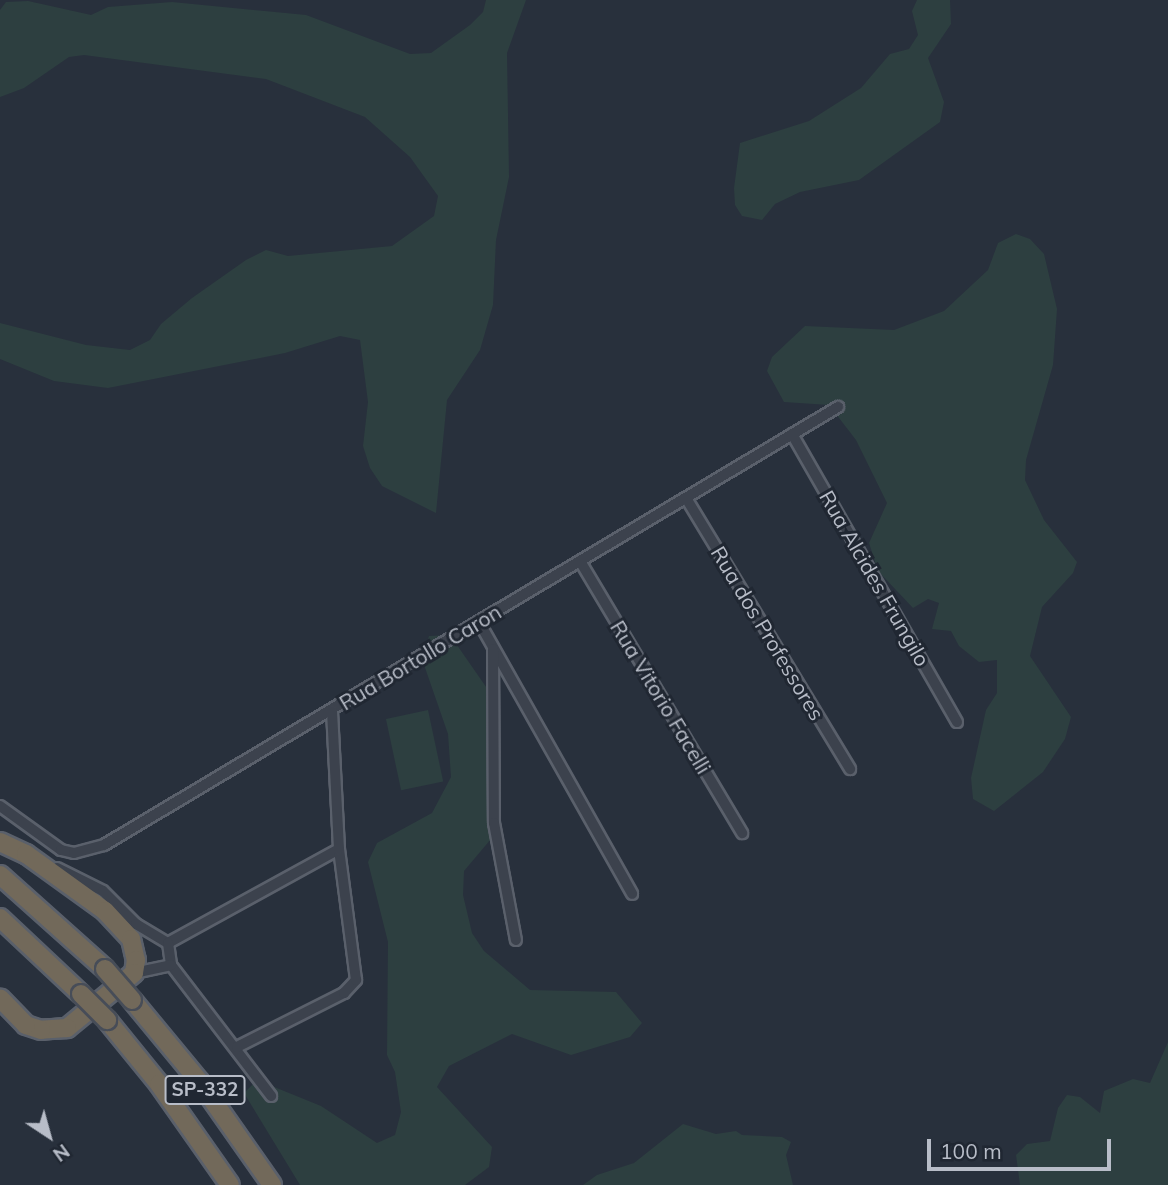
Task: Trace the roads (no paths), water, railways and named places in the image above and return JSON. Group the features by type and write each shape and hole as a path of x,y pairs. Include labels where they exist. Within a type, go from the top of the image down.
{"highway":[{"path":"0,842 26,854 105,911 131,939 135,950 134,973 77,1023 54,1031 26,1025 0,998"},
{"name":"SP-332","path":"0,875 105,969 199,1081 272,1185"},
{"name":"SP-332","path":"0,918 107,1020 159,1084 230,1185"}],"street":[{"name":"Rua Bortollo Caron","path":"0,806 61,850 89,850 332,710 838,407"},
{"name":"Rua Alcides Frungilo","path":"792,434 957,722"},
{"name":"Rua dos Professores","path":"686,498 850,769"},
{"name":"Rua Vitorio Facelli","path":"580,561 742,833"},
{"path":"479,622 632,894"},
{"path":"493,647 494,823 516,940"},
{"path":"237,1046 344,993 356,980 357,971 339,849 332,710"},
{"path":"168,943 339,849"},
{"path":"26,854 103,891 136,924 168,943"},
{"path":"168,943 171,965 237,1046 271,1096"},
{"path":"134,973 171,965"}]}
